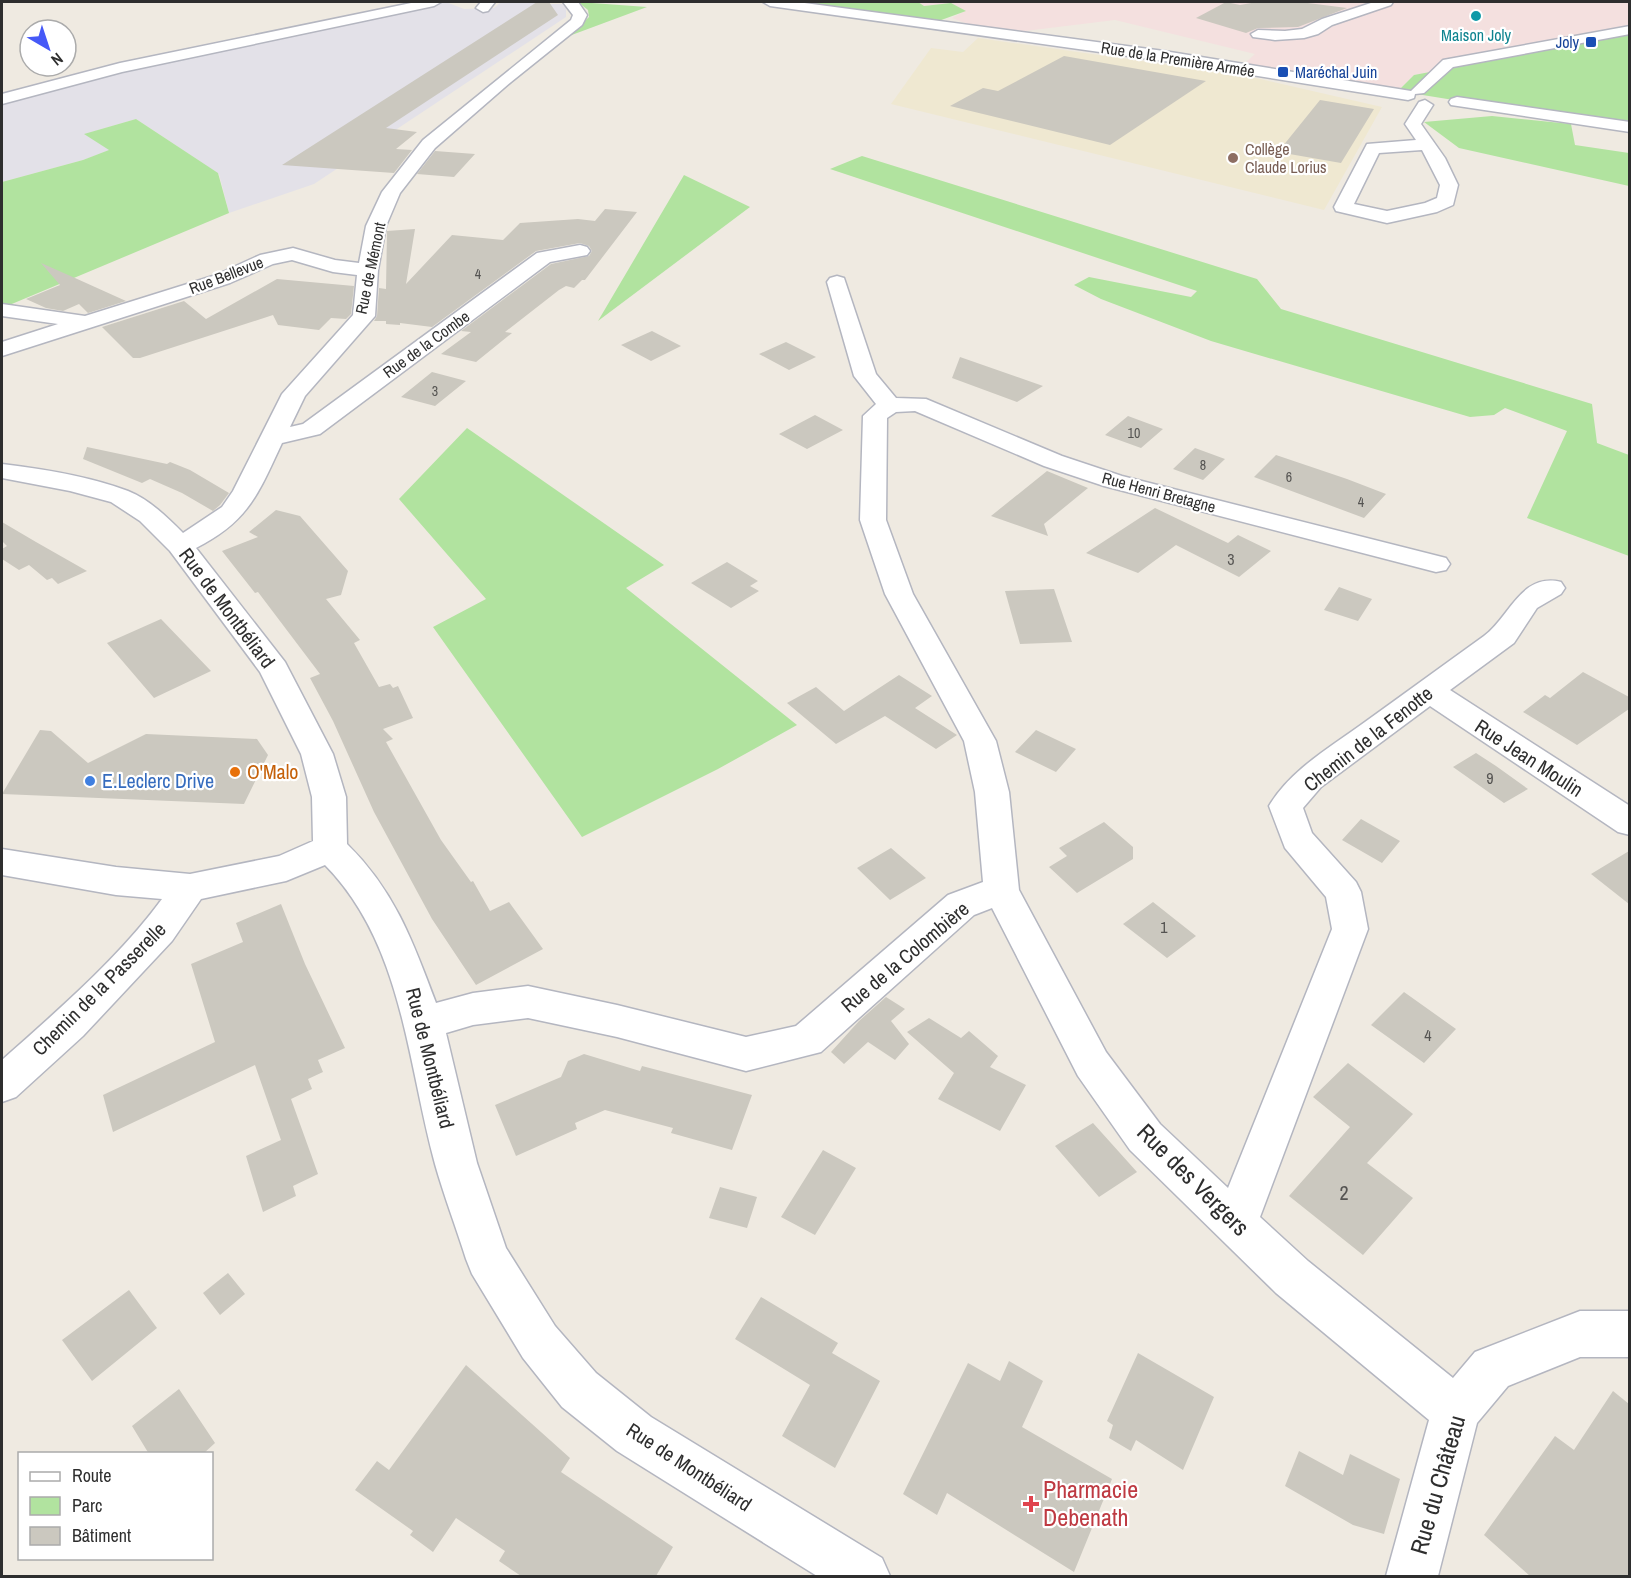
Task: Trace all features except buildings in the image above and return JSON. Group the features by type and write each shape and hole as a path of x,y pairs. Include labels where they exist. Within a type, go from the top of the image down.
{"street":[{"path":"2,99 230,44 434,2"},
{"name":"Rue de la Première Armée","path":"770,2 1164,56 1417,97 1433,90 1446,91 1629,127"},
{"path":"1258,34 1304,33 1322,27 1327,22 1386,2"},
{"name":"Rue de Mémont","path":"180,545 202,534 231,513 246,490 294,394 364,316 368,270 376,226 391,192 429,144 505,79 569,30 580,15 573,5"},
{"path":"1427,145 1373,148 1343,207 1387,217 1430,208 1446,201 1449,185 1427,145 1413,124 1417,97 1446,91 1448,63 1629,30"},
{"path":"2,87 35,90"},
{"name":"Rue de la Combe","path":"272,438 310,429 544,257 580,251"},
{"name":"Rue Bellevue","path":"2,349 223,279 267,259 293,254 333,266 368,270"},
{"path":"837,282 865,376 890,405 875,416 873,520 899,594 980,741 992,792 1001,890"},
{"name":"Rue Bellevue","path":"2,310 87,322"},
{"name":"Rue Henri Bretagne","path":"890,405 918,404 1053,461 1113,481 1436,564"},
{"name":"Rue de Montbéliard","path":"2,471 73,484 120,497 149,515 180,545 274,669 317,754 329,797 330,849 357,875 389,927 424,1023 456,1163 488,1259 539,1342 579,1390 634,1434 864,1576"},
{"name":"Chemin de la Fenotte","path":"1236,1223 1350,929 1344,892 1297,839 1286,806 1309,779 1504,636 1527,602 1551,588"},
{"name":"Rue Jean Moulin","path":"1429,692 1629,823"},
{"path":"2,862 116,881 190,888 286,868 330,849"},
{"name":"Chemin de la Passerelle","path":"2,1085 69,1024 159,931 190,888"},
{"name":"Rue de la Colombière","path":"424,1023 473,1009 528,1002 617,1021 746,1054 756,1052 807,1040 961,905 1001,890"},
{"name":"Rue des Vergers","path":"1001,890 1092,1064 1145,1137 1292,1276 1456,1411"},
{"name":"Rue du Château","path":"1412,1576 1456,1411 1492,1370 1580,1334 1629,1335"}],"shaded area":[{"path":"446,2 464,9 494,8 501,2 548,2 547,4 562,4 566,8 566,17 314,184 229,213 219,174 136,119 85,134 110,150 83,160 2,182 2,101 34,95 58,86 365,17"},
{"path":"918,2 1629,2 1630,34 1414,75 1398,91 1243,65 1255,54 1115,20 1017,32 981,29 952,18 965,11 951,3 924,6"},
{"name":"Collège Claude Lorius","path":"978,38 1247,76 1382,107 1324,210 891,104 931,48 963,52"}],"green space":[{"path":"578,2 647,7 569,36 589,17 588,10"},
{"path":"789,2 918,2 924,6 951,3 966,11 933,23"},
{"path":"1629,34 1629,124 1570,119 1398,91 1414,75"},
{"path":"1492,116 1571,124 1575,145 1629,153 1629,186 1459,148 1424,122"},
{"path":"136,119 218,173 229,213 7,306 2,305 2,182 83,160 109,150 84,134"},
{"path":"862,156 1257,279 1281,309 1592,404 1597,443 1629,455 1629,556 1527,518 1567,431 1505,408 1494,415 1470,417 1211,341 1101,299 1074,285 1089,277 1191,297 1197,291 830,169"},
{"path":"684,175 750,207 598,321"},
{"path":"467,428 664,565 626,588 797,725 718,769 582,837 433,627 486,599 399,499"}],"place":[{"name":"Maison Joly","path":"1476,16"},
{"name":"Joly","path":"1591,42"},
{"name":"Maréchal Juin","path":"1283,72"},
{"name":"Collège Claude Lorius","path":"1233,158"},
{"name":"O'Malo","path":"235,772"},
{"name":"E.Leclerc Drive","path":"90,781"},
{"name":"Pharmacie Debenath","path":"1031,1504"}]}
